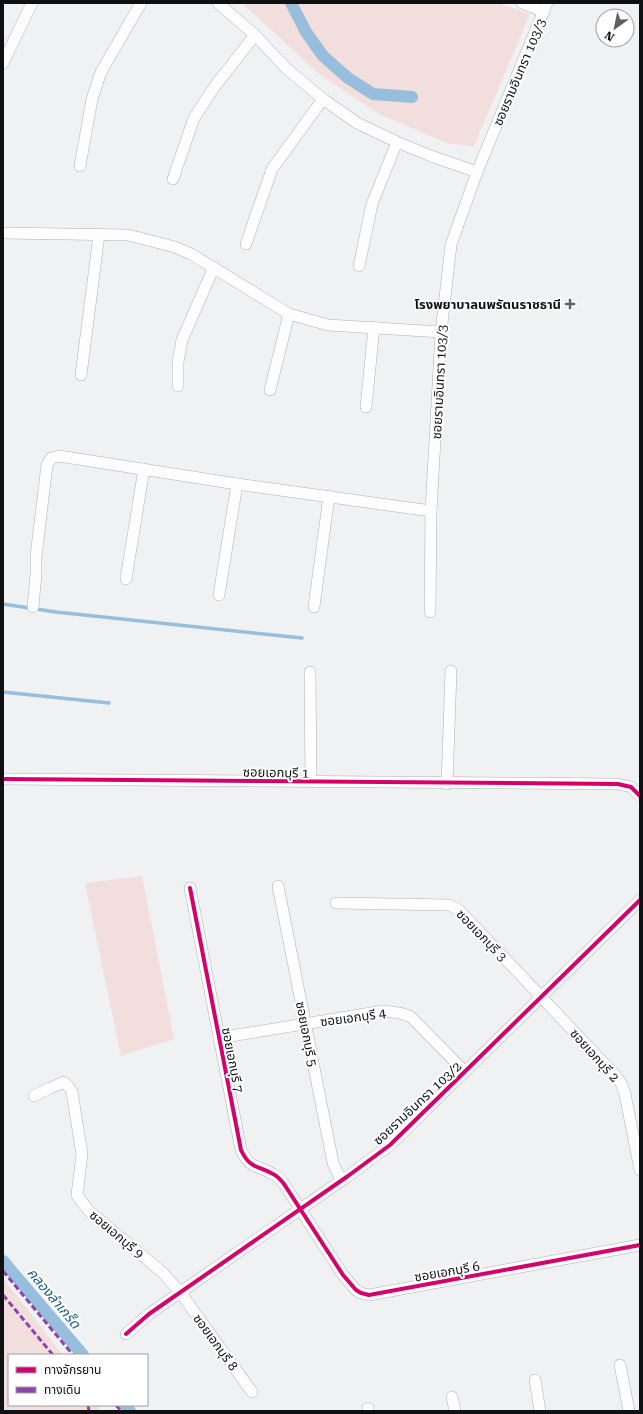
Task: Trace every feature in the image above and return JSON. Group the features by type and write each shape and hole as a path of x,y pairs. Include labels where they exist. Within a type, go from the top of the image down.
{"street":[{"path":"3,63 32,3"},
{"path":"80,166 92,99 101,72 141,3"},
{"path":"218,3 255,35 287,69 323,99 357,123 431,156 477,172"},
{"path":"522,3 545,8"},
{"name":"ซอยรามอินทรา 103/3","path":"430,612 431,511 441,332 451,245 477,172 545,8"},
{"path":"173,179 194,118 215,86 255,35"},
{"path":"246,244 272,169 323,99"},
{"path":"359,266 372,204 397,142"},
{"path":"3,233 128,236 175,247 191,254 289,314 328,326 374,327 441,332"},
{"path":"81,375 99,235"},
{"path":"178,386 178,362 182,340 214,267"},
{"path":"270,390 289,314"},
{"path":"366,407 374,327"},
{"path":"32,607 36,574 36,556 47,465 51,458 59,456 237,484 431,511"},
{"path":"126,579 144,469"},
{"path":"219,595 237,484"},
{"path":"314,607 329,496"},
{"path":"447,784 452,671"},
{"path":"310,672 311,782"},
{"name":"ซอยเอกบุรี 1","path":"3,779 447,784 618,784 631,787 640,796"},
{"name":"ซอยเอกบุรี 5","path":"278,886 333,1163 341,1181"},
{"name":"ซอยเอกบุรี 7","path":"190,888 241,1150 247,1162 278,1177 300,1209"},
{"name":"ซอยรามอินทรา 103/2","path":"126,1334 149,1314 341,1181 390,1145 640,900"},
{"name":"ซอยเอกบุรี 3","path":"336,903 449,905 454,907 459,910 541,997"},
{"name":"ซอยเอกบุรี 2","path":"541,997 621,1083 625,1094 640,1170"},
{"name":"ซอยเอกบุรี 4","path":"219,1038 383,1011 406,1014 411,1017 465,1072"},
{"name":"ซอยเอกบุรี 9","path":"34,1096 64,1082 69,1087 72,1092 82,1154 78,1195 80,1199 88,1210 163,1273 180,1292"},
{"name":"ซอยเอกบุรี 6","path":"300,1209 334,1264 350,1284 361,1293 369,1295 640,1245"},
{"name":"ซอยเอกบุรี 8","path":"180,1292 252,1392"},
{"path":"620,1365 629,1411"},
{"path":"535,1380 540,1411"},
{"path":"452,1396 455,1411"}],"shaded area":[{"path":"242,3 498,3 530,14 474,146 449,144 379,114 319,74"},
{"path":"142,876 174,1039 121,1056 85,883"},
{"path":"3,1278 62,1354 8,1354 8,1406 100,1406 99,1411 3,1411"}],"waterway":[{"path":"291,3 306,32 323,56 348,78 373,94 412,97"},
{"path":"3,604 56,612 302,638"},
{"path":"3,692 109,703"},
{"name":"คลองลำเกร็ด","path":"3,1261 82,1354"},
{"name":"คลองลำเกร็ด","path":"126,1406 130,1411"}],"marked path":[{"path":"3,1271 72,1354"},
{"path":"3,1295 52,1354"},
{"path":"88,1406 89,1411"},
{"path":"117,1406 121,1411"}],"cycle path":[{"path":"3,779 618,784 631,787 640,796"},
{"path":"190,888 241,1150 251,1164 279,1178 343,1275 356,1290 369,1295 640,1245"},
{"path":"126,1334 149,1314 348,1176 390,1145 640,900"}],"place":[{"name":"โรงพยาบาลนพรัตนราชธานี","path":"570,304"}]}
